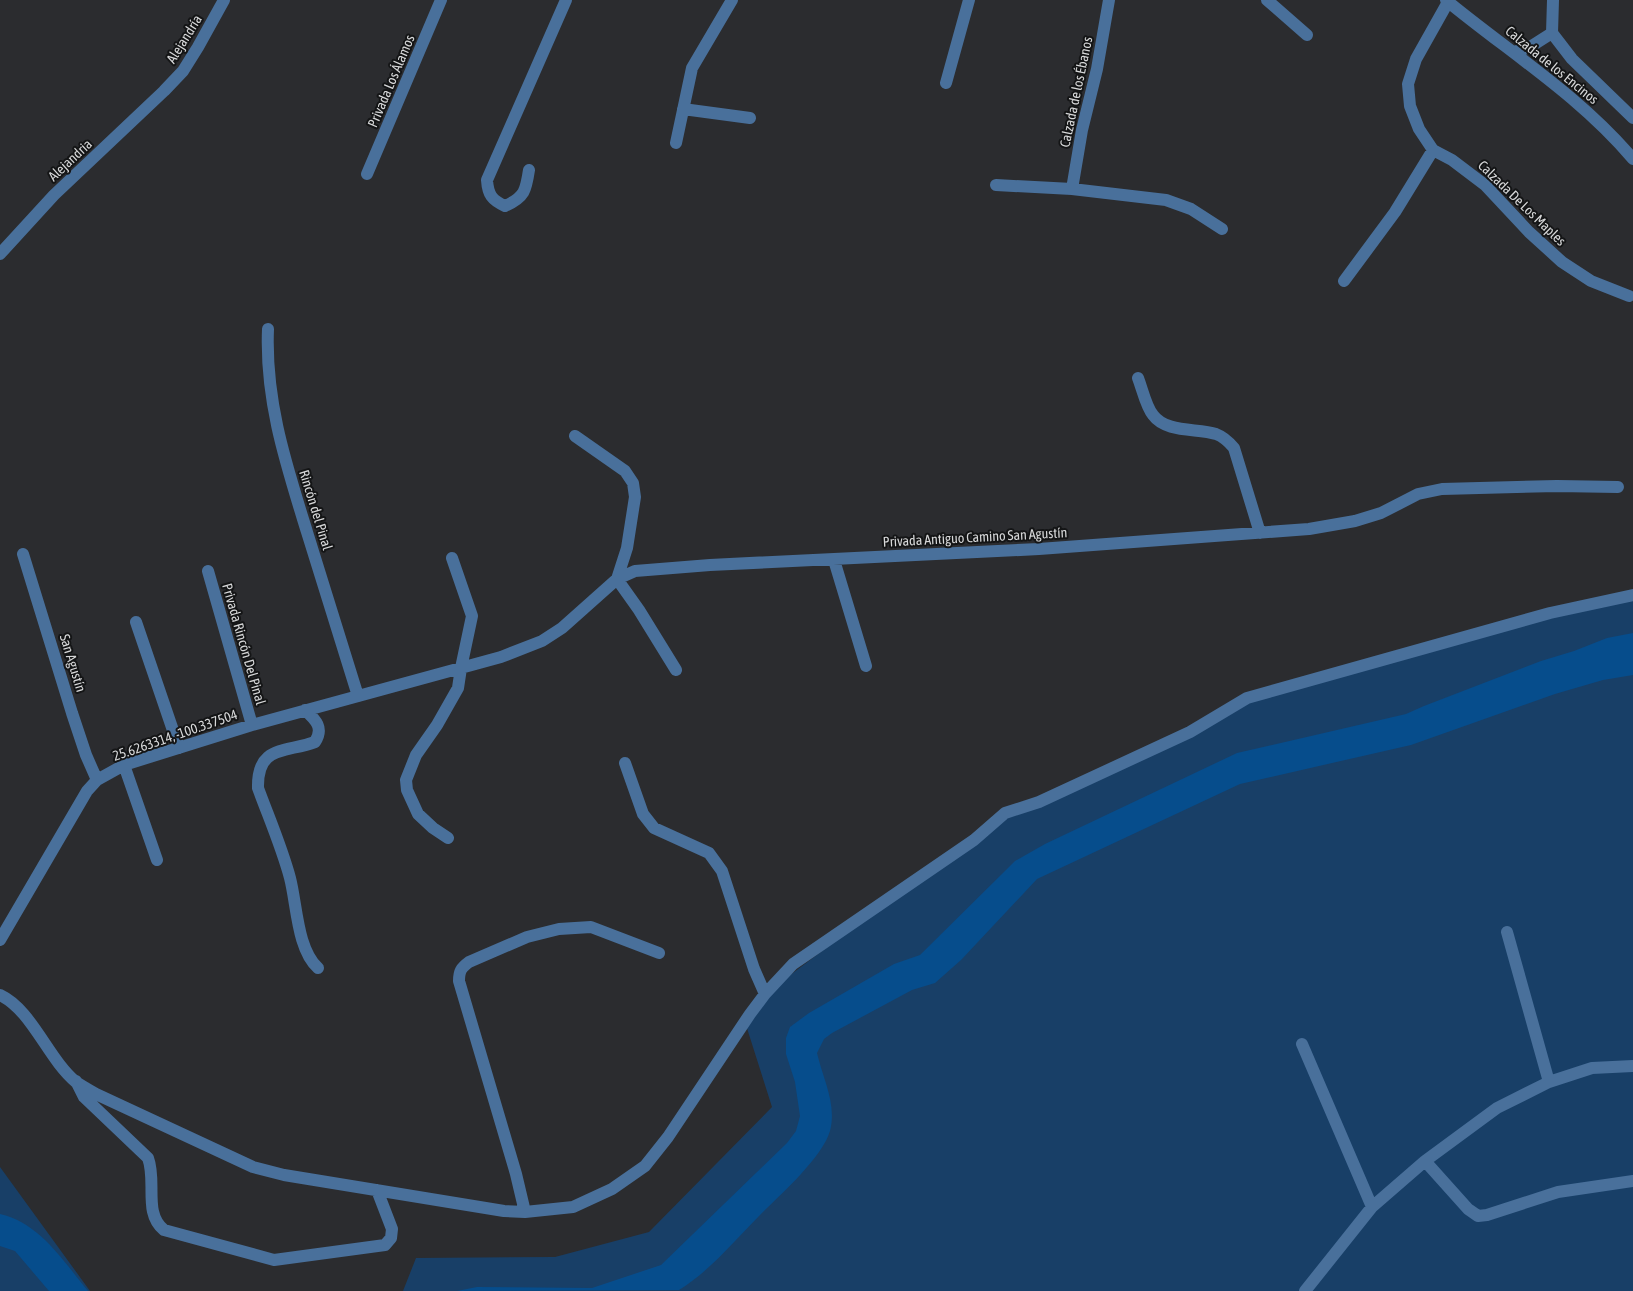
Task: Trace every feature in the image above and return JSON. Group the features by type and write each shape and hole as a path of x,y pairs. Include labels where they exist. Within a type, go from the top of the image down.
{"street":[{"name":"Alejandría","path":"164,91 183,71 224,0"},
{"name":"Privada Los Álamos","path":"367,174 441,0"},
{"path":"529,170 526,187 518,200 505,206 491,197 487,180 566,0"},
{"path":"676,143 692,68 732,0"},
{"path":"946,83 969,0"},
{"name":"Calzada de los Ébanos","path":"1072,189 1082,130 1097,69 1109,0"},
{"path":"1267,0 1307,35"},
{"name":"Calzada de los Encinos","path":"1553,0 1552,33 1572,59 1633,118"},
{"name":"Calzada de los Encinos","path":"1447,1 1514,52 1612,134 1633,158"},
{"name":"Calzada De Los Maples","path":"1447,1 1416,58 1408,84 1410,106 1419,129 1434,150 1452,160 1485,185 1529,232 1562,262 1591,281 1629,296"},
{"path":"1514,52 1530,47 1552,33"},
{"name":"Alejandria","path":"0,254 54,195 164,91"},
{"path":"683,109 750,118"},
{"path":"1344,281 1395,212 1434,150"},
{"path":"996,185 1072,189 1166,200 1191,208 1222,229"},
{"name":"Rincón del Pinal","path":"268,328 268,372 271,401 281,448 358,696"},
{"path":"1138,378 1152,414 1161,422 1170,426 1217,434 1228,440 1234,448 1260,533"},
{"path":"575,436 625,471 633,482 635,497 627,548 617,579 639,610 676,670"},
{"name":"Privada Antiguo Camino San Agustín","path":"358,696 501,657 542,641 562,628 617,579 635,571 701,565 1039,549 1309,529 1355,521 1381,513 1418,494 1442,489 1557,486 1618,487"},
{"name":"San Agustín","path":"24,554 72,713 86,756 97,780"},
{"path":"448,838 433,828 418,814 407,790 406,780 416,755 437,725 458,688 472,616 452,558"},
{"path":"834,560 866,666"},
{"name":"Privada Rincón Del Pinal","path":"208,572 252,725"},
{"path":"0,995 19,1008 60,1064 76,1081 96,1094 254,1167 284,1175 504,1210 525,1212 573,1207 612,1189 645,1166 668,1137 765,994 793,964 974,840 1005,813 1039,802 1181,736 1247,698 1550,613 1633,595"},
{"path":"136,622 179,748"},
{"name":"25.6263314, -100.337504","path":"0,940 88,791 97,780 124,765 252,725 358,696"},
{"path":"305,710 316,720 319,727 319,736 315,742 278,751 263,761 258,774 258,788 290,878 303,945 318,968"},
{"path":"624,763 643,814 654,828 709,853 722,871 754,969 765,994"},
{"path":"124,765 157,860"},
{"path":"525,1212 516,1174 459,981 461,968 469,962 527,937 559,929 591,928 659,953"},
{"path":"1507,932 1549,1082"},
{"path":"1302,1044 1372,1207"},
{"path":"1305,1291 1372,1207 1425,1161 1497,1108 1549,1082 1592,1068 1633,1066"},
{"path":"76,1081 84,1097 148,1158 151,1167 153,1216 157,1224 164,1230 274,1260 385,1245 391,1238 392,1229 377,1190"},
{"path":"1425,1161 1468,1209 1478,1216 1487,1215 1558,1192 1633,1181"}],"shaded area":[{"path":"1633,595 1633,1291 403,1291 416,1258 555,1257 649,1232 772,1107 745,1022 765,994 1005,813 1039,802 1247,698"},
{"path":"1633,633 1633,675 1603,680 1555,694 1411,745 1240,784 1037,879 961,960 935,983 912,990 824,1039 817,1053 831,1101 832,1121 826,1142 800,1176 701,1274 679,1290 457,1291 477,1287 592,1288 661,1265 787,1143 796,1131 800,1116 795,1082 786,1054 786,1038 790,1027 809,1013 894,964 920,955 1015,861 1045,844 1237,753 1406,714 1541,661 1607,638"},
{"path":"0,1167 90,1291 0,1291"},
{"path":"0,1214 27,1226 39,1235 60,1256 88,1291 49,1291 15,1251 0,1246"}]}
